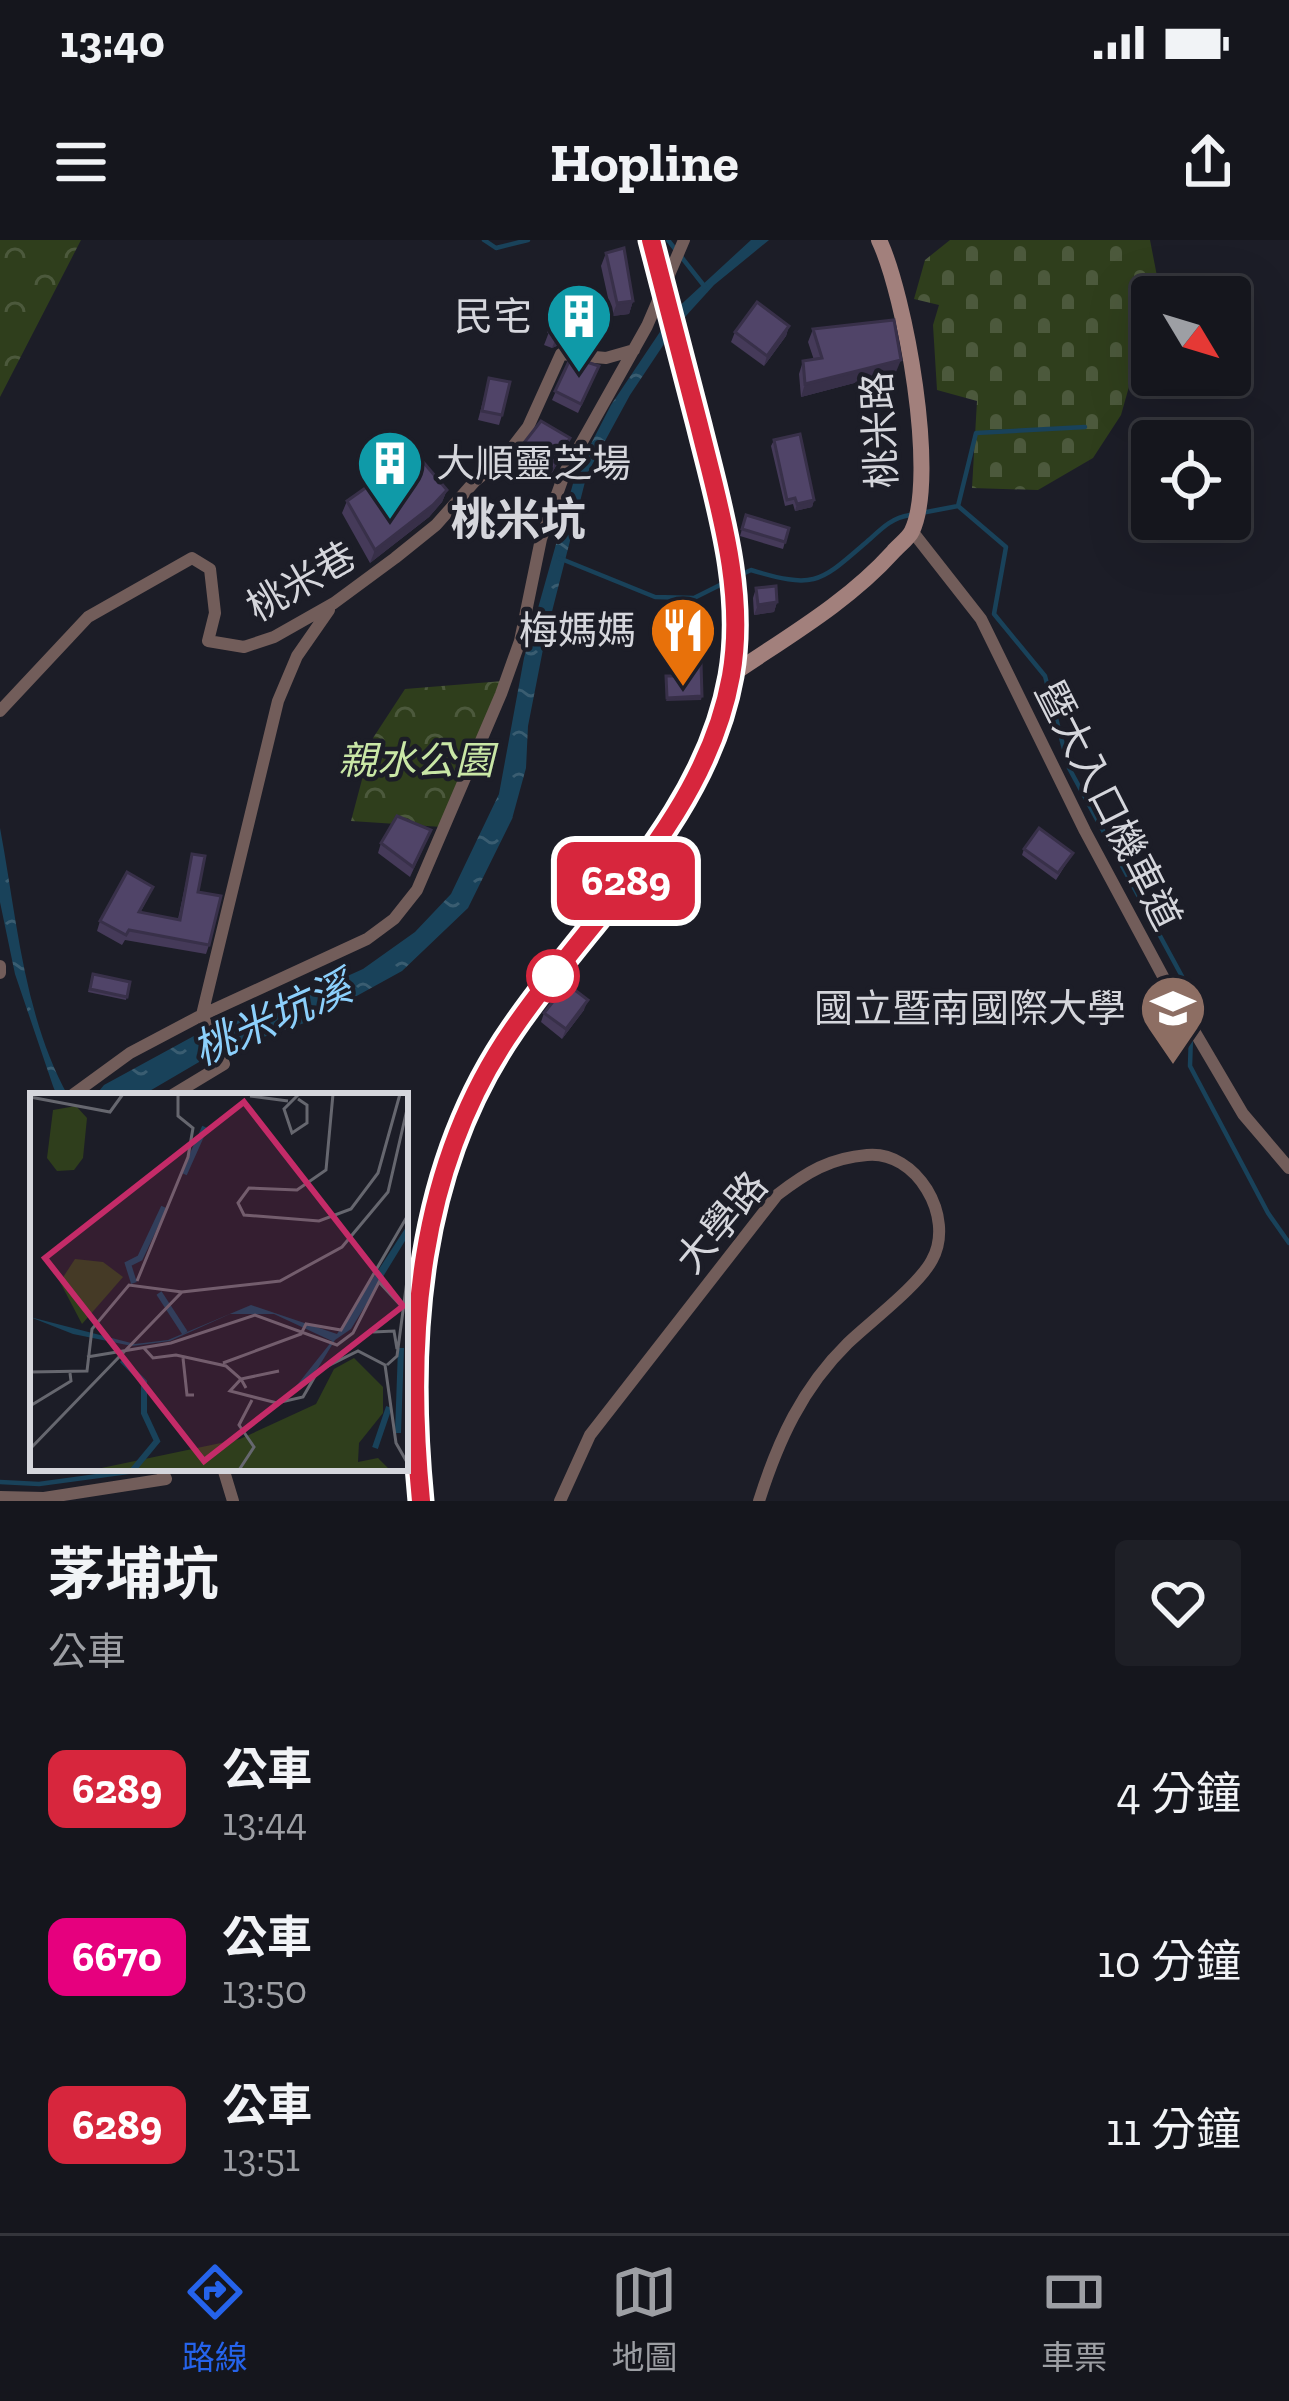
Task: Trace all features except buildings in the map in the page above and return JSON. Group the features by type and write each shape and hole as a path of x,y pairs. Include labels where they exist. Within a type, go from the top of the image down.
{"main road":[{"path":"421,1501 415,1443 415,1334 423,1249 445,1174 476,1095 511,1031 670,825 708,748 731,675 732,580 718,498 651,240"}],"street":[{"path":"74,1093 130,1053 367,939 394,919 417,890 501,694 520,640 541,538 566,472 647,326 684,240"},
{"name":"桃米路","path":"731,675 867,580 912,531 920,487 917,410 904,331 879,240"},
{"name":"桃米巷","path":"0,711 88,617 192,558 210,569 214,613 208,641 244,647 274,637 334,603 436,525 475,481 504,458 528,427 561,354 606,358 634,350"},
{"name":"暨大入口機車道","path":"912,531 981,619 1085,831 1173,994 1244,1114 1289,1168"},
{"path":"177,1093 224,1064 204,1019 278,701 296,656 334,603"},
{"name":"大學路","path":"560,1501 590,1435 778,1195 815,1166 843,1157 880,1154 911,1170 933,1196 934,1258 809,1388 778,1441 759,1501"},
{"path":"0,1497 44,1498 166,1479 162,1471"},
{"path":"224,1471 233,1501"}],"green space":[{"path":"0,240 81,240 0,397"},
{"path":"950,240 1150,240 1157,276 1131,276 1131,380 1121,415 1093,458 1038,490 972,488 977,401 937,390 933,325 939,305 914,299 925,260"},
{"name":"親水公園","path":"503,681 442,827 351,821 373,738 405,689"}],"water":[{"name":"桃米坑溪","path":"751,240 769,240 714,285 674,329 630,395 587,474 545,639 528,726 526,768 512,819 468,908 402,971 313,1020 211,1055 146,1093 97,1093 203,1031 270,1011 363,969 415,932 451,894 499,794 524,658 576,473 611,405 674,311"},
{"path":"0,828 31,999 67,1093 56,1093 15,974 0,902"}],"waterway":[{"path":"484,240 496,248 528,240"},
{"path":"668,240 705,287"},
{"path":"958,506 976,433 1085,427"},
{"path":"921,513 958,506 1006,547 994,614 1045,676 1069,768 1191,993 1191,1017"},
{"path":"738,576 751,570 790,580 816,578 840,565 888,524 910,515"},
{"path":"559,558 655,597 694,598 728,581"},
{"path":"1191,1035 1190,1066 1268,1213 1289,1243"},
{"path":"0,1482 39,1484 135,1471"}],"bus line":[{"name":"6289","path":"421,1501 415,1443 415,1334 423,1249 445,1174 476,1095 511,1031 670,825 708,748 731,675 732,580 724,526 651,240"}],"place":[{"name":"民宅","path":"579,375"},
{"name":"大順靈芝場","path":"390,522"},
{"name":"梅媽媽","path":"683,689"},
{"name":"國立暨南國際大學","path":"1173,1067"}],"district":[{"name":"桃米坑","path":"518,519"}]}
